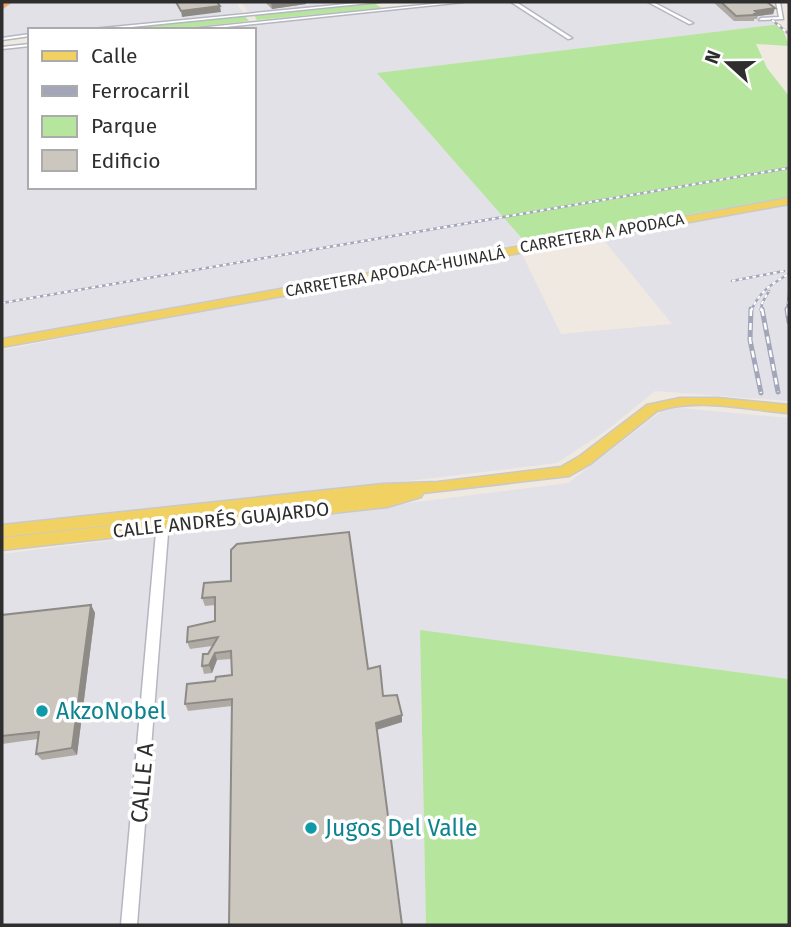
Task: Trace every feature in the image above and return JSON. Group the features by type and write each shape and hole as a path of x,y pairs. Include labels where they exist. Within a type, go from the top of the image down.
{"highway":[{"path":"2,4 9,2"}],"main road":[{"name":"CARRETERA APODACA-HUINALÁ","path":"2,342 789,200"},
{"name":"CALLE ANDRÉS GUAJARDO","path":"2,531 387,501 438,487 538,477 570,469 652,408 664,403 720,403 789,409"},
{"name":"CALLE ANDRÉS GUAJARDO","path":"2,544 163,520"}],"street":[{"path":"111,28 378,2 386,9"},
{"path":"200,28 462,2"},
{"path":"513,2 570,38"},
{"path":"650,2 691,23"},
{"path":"761,19 781,18 778,2"},
{"path":"249,14 255,22"},
{"path":"2,39 28,35"},
{"path":"2,47 28,44"},
{"name":"CALLE A","path":"129,925 163,520"}],"shaded area":[{"path":"14,2 236,2 243,13 95,28 28,28 28,34 2,37 2,11"},
{"path":"241,2 362,2 249,13"},
{"path":"474,2 773,2 776,25 378,73 526,243 2,339 2,49 28,46 28,189 256,189 256,28 208,28"},
{"path":"789,203 789,401 655,391 607,430 557,463 216,504 2,524 2,350 520,250 561,334 672,324 602,238"},
{"path":"681,408 789,418 789,679 420,631 426,925 2,925 2,554 568,483 664,410"}],"green space":[{"path":"374,3 382,8 257,20 254,15"},
{"path":"244,15 249,21 183,28 125,27"},
{"path":"781,24 789,46 756,44 767,68 789,96 789,197 526,243 377,73"},
{"path":"420,630 789,679 789,925 426,925"}],"building":[{"path":"176,2 217,2 220,6 181,11"},
{"path":"721,2 767,2 775,8 755,11 758,14 753,14 755,15 736,16"},
{"name":"Jugos Del Valle","path":"349,532 368,669 380,666 383,696 397,695 402,715 376,723 402,925 229,925 232,699 185,704 187,684 215,681 216,677 232,675 231,651 215,653 209,665 202,666 203,654 208,654 218,637 187,642 188,627 215,621 215,597 202,598 204,583 231,581 231,550 237,544"},
{"name":"AkzoNobel","path":"91,605 72,748 36,754 39,732 2,736 2,615"}],"railway":[{"path":"788,2 789,6"},
{"path":"772,20 789,34"},
{"path":"2,303 789,168"},
{"path":"732,281 784,271"},
{"path":"751,311 766,289 789,274"},
{"path":"761,311 769,291"},
{"path":"787,310 789,293"},
{"path":"751,309 750,340 761,393"},
{"path":"762,309 778,392"},
{"path":"787,310 789,322"}],"place":[{"name":"AkzoNobel","path":"42,711"},
{"name":"Jugos Del Valle","path":"311,828"}]}
